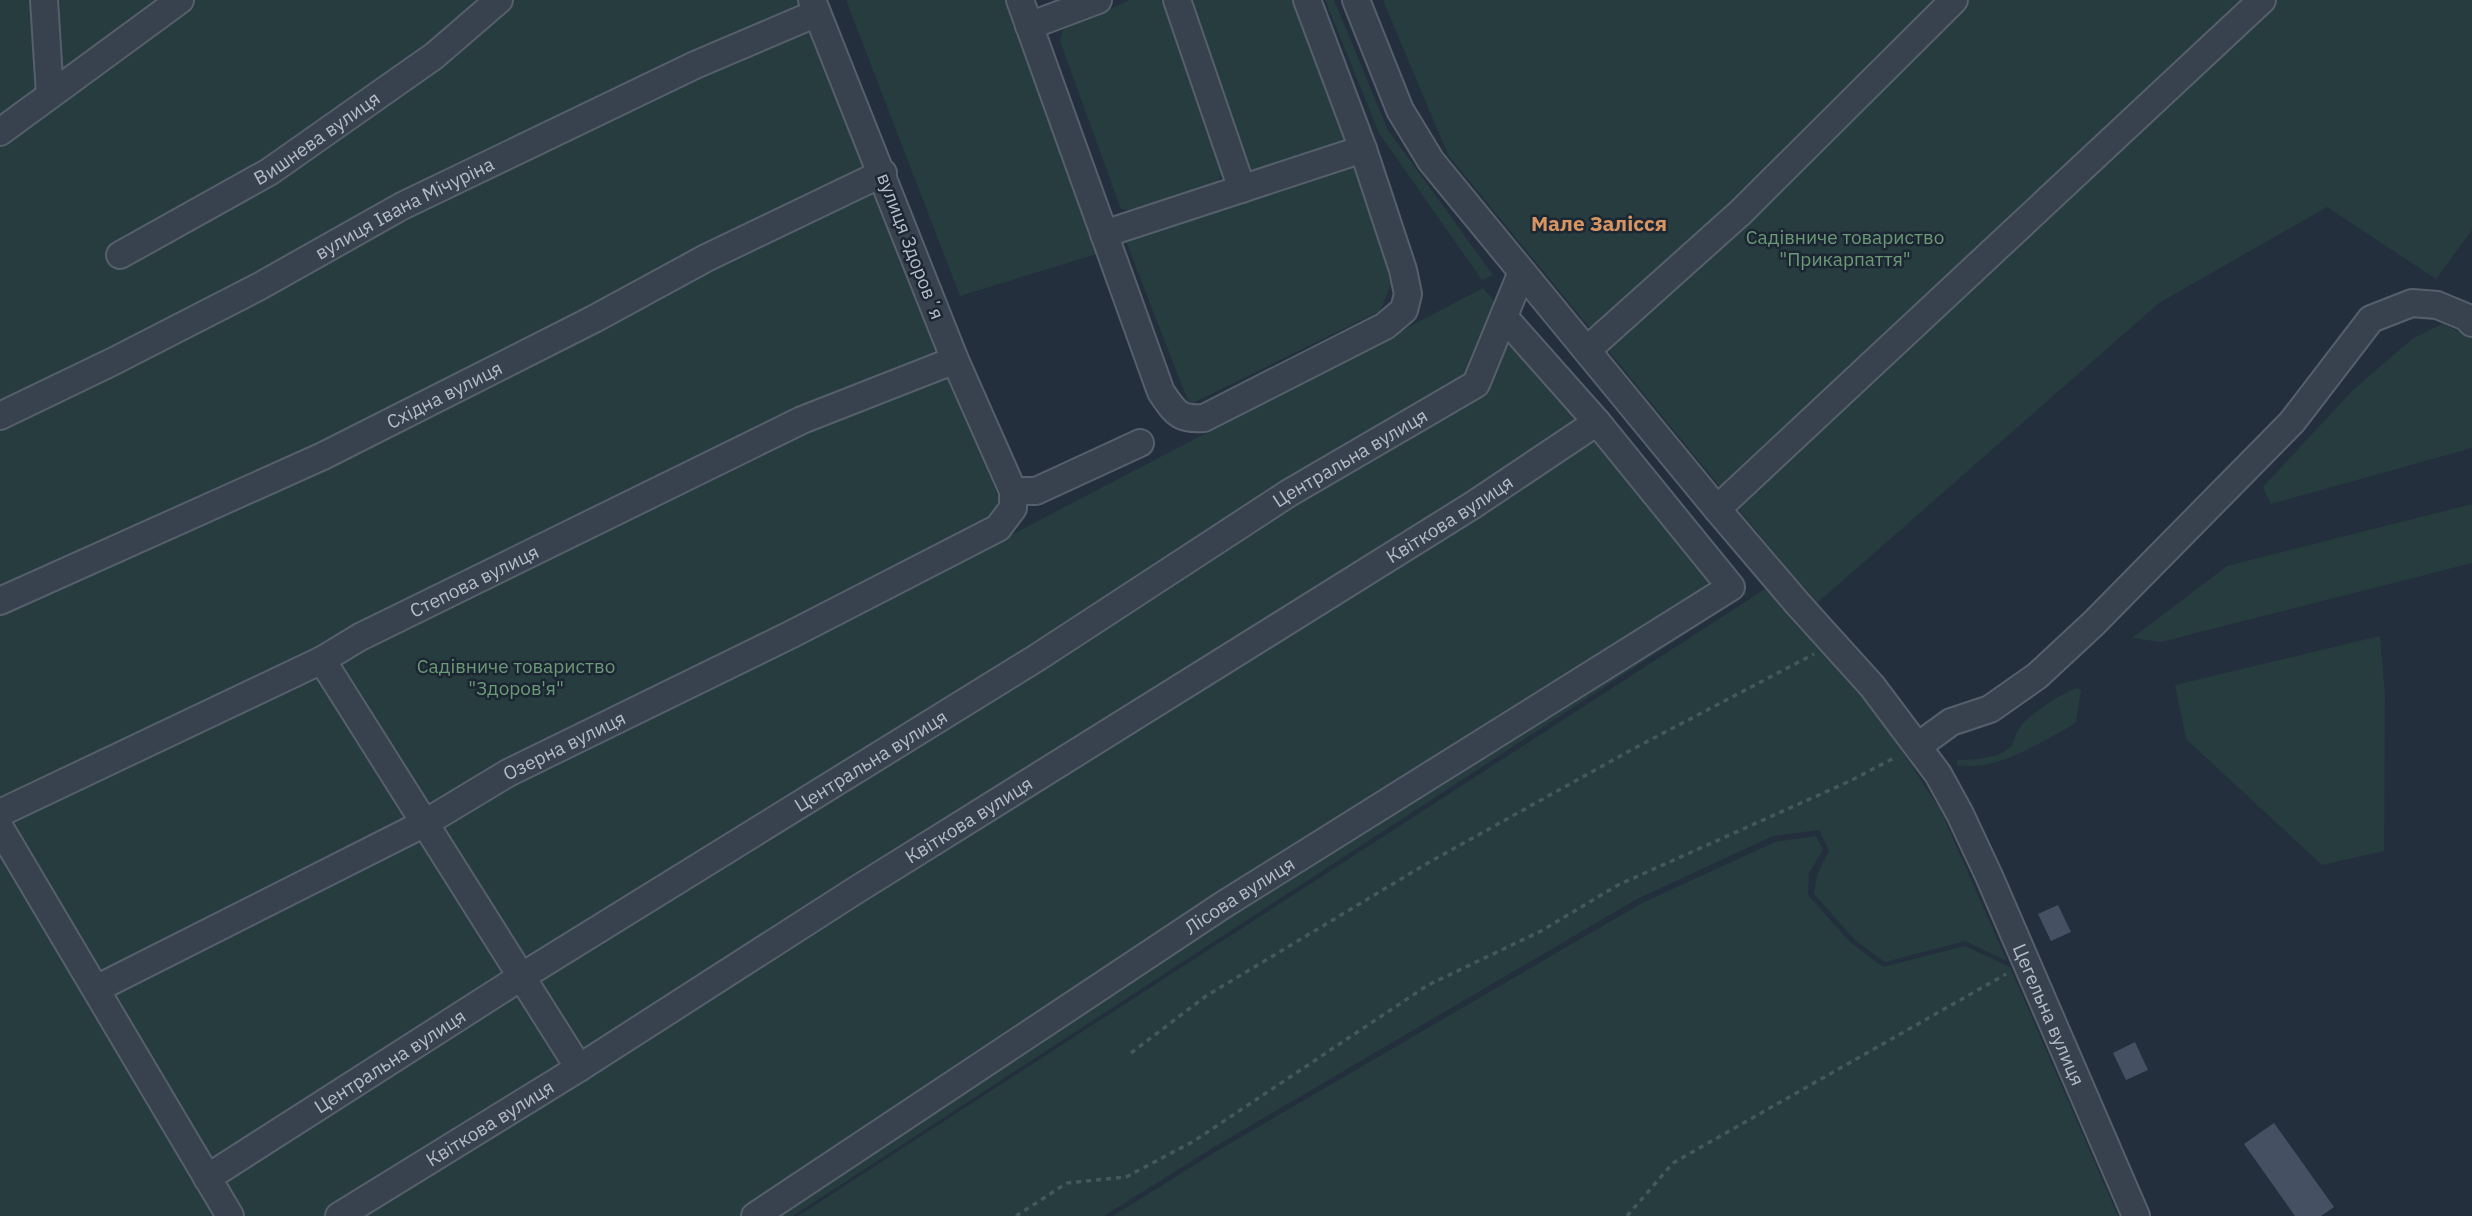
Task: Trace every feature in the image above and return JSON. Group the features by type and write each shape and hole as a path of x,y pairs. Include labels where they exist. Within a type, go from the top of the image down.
{"street":[{"path":"44,0 50,95"},
{"path":"0,132 180,0"},
{"name":"Вишнева вулиця","path":"120,255 269,172 434,56 499,0"},
{"path":"1020,0 1161,392 1175,412 1188,419 1203,418 1385,326 1404,310 1408,294 1403,270 1363,149 1307,0"},
{"path":"1030,26 1098,0"},
{"path":"1177,0 1242,189"},
{"name":"Цегельна вулиця","path":"1356,0 1400,110 1431,161 1717,509 1872,686 1938,774 1961,814 2136,1216"},
{"path":"1587,350 1741,212 1954,0"},
{"path":"1717,509 2262,0"},
{"name":"вулиця Здоровʼя","path":"815,6 955,360 1013,491"},
{"name":"вулиця Івана Мічуріна","path":"0,416 260,286 402,206 815,6"},
{"path":"1104,234 1363,149"},
{"name":"Східна вулиця","path":"0,601 323,456 594,319 706,258 883,173"},
{"name":"Центральна вулиця","path":"207,1178 521,976 1038,657 1289,493 1476,384 1522,272"},
{"path":"1919,746 1951,722 1990,709 2028,683 2094,623 2292,422 2371,319 2412,303 2437,305 2466,317 2472,323"},
{"path":"1504,317 1597,422"},
{"name":"Степова вулиця","path":"0,813 321,660 360,636 802,420 955,360"},
{"name":"Лісова вулиця","path":"755,1216 1223,905 1731,587 1597,422"},
{"name":"Квіткова вулиця","path":"340,1216 579,1068 853,891 1473,505 1597,422"},
{"path":"1013,491 1036,491 1140,443"},
{"name":"Озерна вулиця","path":"96,989 425,823 508,773 780,640 998,528 1013,508 1013,491"},
{"path":"321,660 579,1068"},
{"path":"0,828 230,1216"}],"path":[{"path":"1131,1054 1206,996 1426,864 1631,750 1833,644"},
{"path":"1016,1216 1067,1183 1126,1177 1194,1141 1428,985 1541,931 1618,885 1919,746"},
{"path":"1627,1216 1673,1163 2026,963"}],"green space":[{"name":"Садівниче товариство \"Здоров'я\"","path":"0,0 801,0 1013,534 1483,288 1747,594 793,1216 237,1216 0,815"},
{"path":"846,0 1005,0 1100,253 960,296"},
{"path":"1130,0 1161,0 1224,169 1216,185 1137,211 1121,209 1060,41 1063,29"},
{"path":"1185,0 1294,0 1346,131 1339,146 1252,171"},
{"path":"1325,0 1334,0 1388,130 1493,275 1482,280 1379,133"},
{"name":"Садівниче товариство \"Прикарпаття\"","path":"1383,0 2472,0 2472,230 2436,279 2327,207 2159,303 1816,604 1448,155"},
{"path":"1349,165 1367,179 1392,282 1380,311 1193,403 1188,401 1125,239"},
{"path":"2442,324 2472,337 2472,448 2271,504 2263,487 2352,391 2412,339"},
{"path":"2472,504 2472,563 2161,642 2132,638 2227,566"},
{"path":"1765,589 1845,677 1854,683 1856,689 1876,711 1940,809 2007,961 1965,941 1885,962 1855,940 1814,894 1817,875 1829,851 1819,830 1773,836 1637,899 1214,1147 1104,1216 798,1216"},
{"path":"2380,636 2385,694 2384,851 2322,865 2186,739 2175,685"},
{"path":"2077,688 2081,690 2076,721 2071,726 2002,760 1972,766 1957,765 1957,760 1988,757 2005,751 2011,746 2019,729 2037,711"},
{"path":"1816,836 1823,849 1809,873 1808,895 1850,942 1883,967 1965,946 2010,967 2118,1216 1113,1216 1217,1151 1642,903 1775,842"},
{"path":"0,855 220,1216 0,1216"}],"building":[{"path":"2058,905 2071,932 2051,941 2038,914"},
{"path":"2135,1042 2148,1070 2126,1080 2113,1053"},
{"path":"2274,1123 2334,1207 2321,1216 2295,1216 2244,1144"}],"district":[{"name":"Мале Залісся","path":"1599,223"}]}
